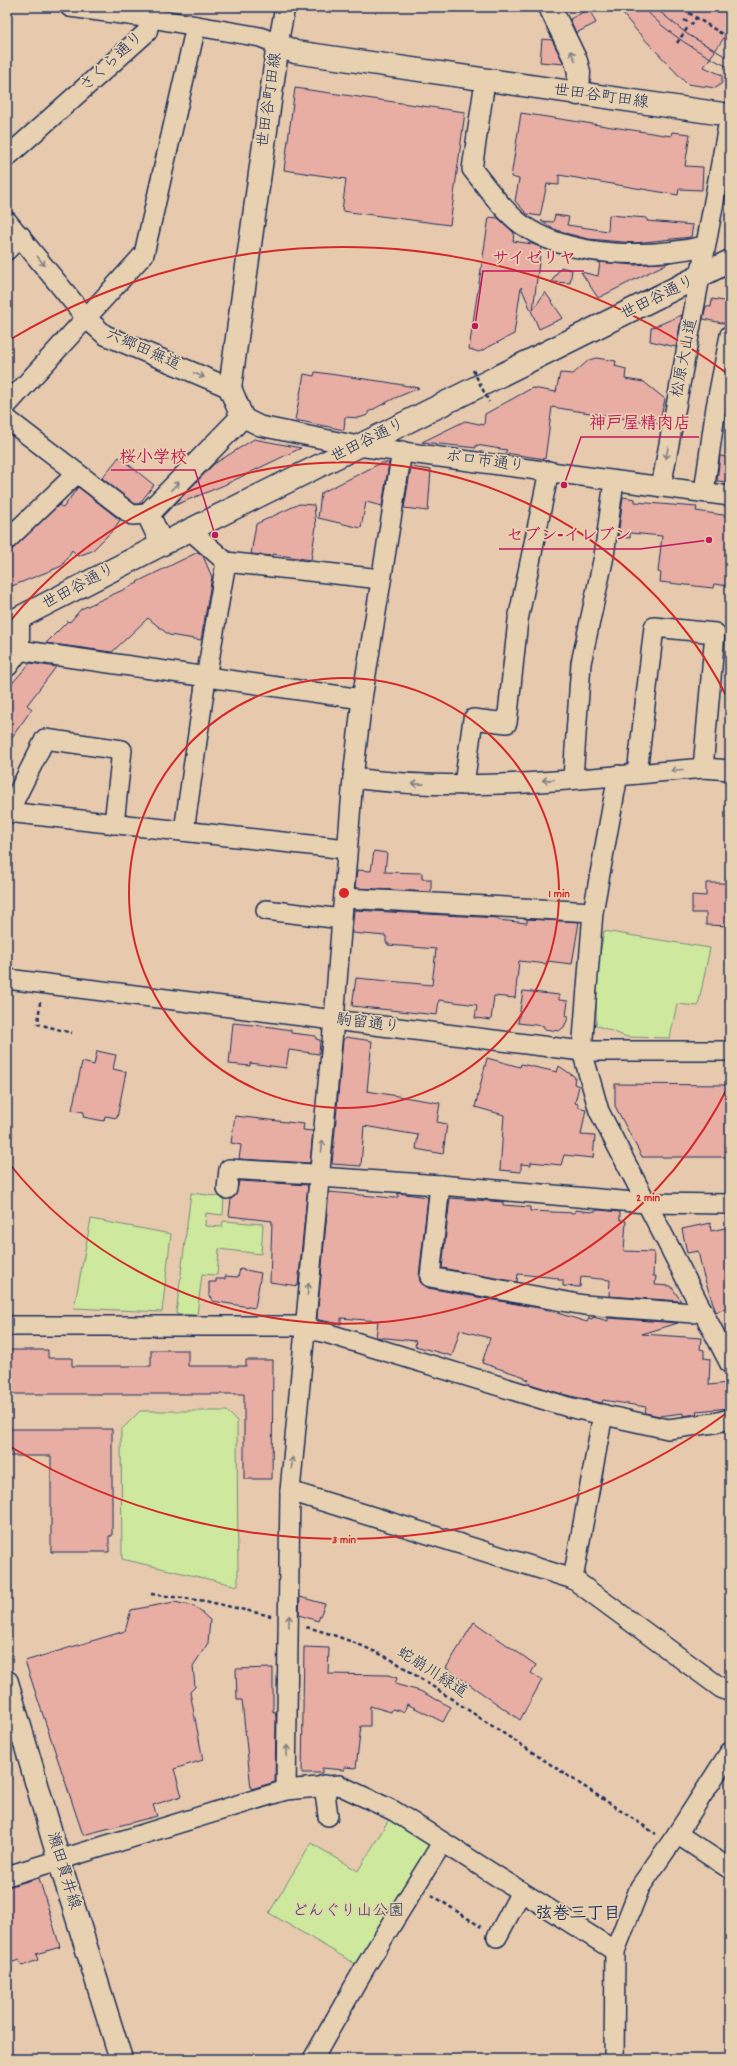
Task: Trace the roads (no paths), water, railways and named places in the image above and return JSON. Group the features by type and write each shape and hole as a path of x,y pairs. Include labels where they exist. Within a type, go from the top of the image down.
{"main road":[{"path":"550,7 576,61 579,72 578,94"},
{"name":"世田谷町田線","path":"230,388 278,44 295,52 485,81 730,115"},
{"name":"世田谷通り","path":"11,618 700,277 729,267"},
{"path":"162,544 148,514 242,417 230,388"},
{"path":"11,618 13,658"},
{"name":"瀬田貫井線","path":"7,1682 59,1860 121,2059"}],"street":[{"path":"70,7 152,13"},
{"path":"278,44 285,7"},
{"name":"さくら通り","path":"7,157 147,32 152,13 196,26 260,37 278,44"},
{"path":"7,405 87,319 144,254 196,26"},
{"path":"485,81 472,169 521,224 549,238 593,251 624,253 685,250 705,246"},
{"name":"松原大山道","path":"661,487 730,115"},
{"name":"六郷田無道","path":"7,221 21,236 87,319 105,335 230,388"},
{"path":"7,250 21,236"},
{"path":"704,492 716,407 730,335"},
{"name":"ボロ市通り","path":"242,417 260,426 358,446 730,496"},
{"path":"7,419 132,515 148,514"},
{"path":"286,1790 290,1491 304,1328 334,1020 353,778 362,698 402,451"},
{"path":"464,785 473,718 507,723 518,620 549,471"},
{"path":"7,540 77,473"},
{"path":"573,778 581,663 604,556 614,481"},
{"path":"190,530 226,562 381,579"},
{"path":"184,831 206,678 226,562"},
{"path":"637,774 654,627 715,633 703,768"},
{"path":"13,658 206,678 362,698"},
{"path":"114,824 122,750 45,739 8,812 114,824 347,849"},
{"path":"353,778 396,784 464,785 637,774 703,768 730,770"},
{"path":"618,775 593,912 582,1051 599,1111 730,1364"},
{"path":"344,898 593,912"},
{"path":"266,910 342,919"},
{"name":"駒留通り","path":"7,979 582,1051 730,1051"},
{"path":"227,1189 229,1169 313,1174 319,1177 440,1185 646,1203 730,1204"},
{"path":"440,1185 430,1277 584,1305 693,1313 702,1309"},
{"path":"7,1326 304,1328 326,1333 568,1407 668,1429 714,1423 730,1418"},
{"path":"573,1579 603,1414"},
{"path":"290,1491 573,1579 721,1688 730,1692"},
{"path":"614,2059 614,1951 640,1887 730,1752"},
{"path":"324,1785 328,1816"},
{"path":"7,1876 286,1790 324,1785 339,1785 394,1811 442,1843 614,1951"},
{"path":"674,1838 730,1869"},
{"path":"312,2059 442,1843"},
{"path":"497,1937 521,1892"}],"tram line":[{"path":"643,7 662,26 684,42 706,56 730,68"},
{"path":"654,7 687,34 730,59"}],"place":[{"name":"サイゼリヤ","path":"475,326"},
{"name":"神戸屋精肉店","path":"564,485"},
{"name":"桜小学校","path":"215,535"},
{"name":"セブン-イレブン","path":"709,540"}],"district":[{"name":"弦巻三丁目","path":"578,1915"}],"park label":[{"name":"どんぐり山公園","path":"348,1911"}]}
